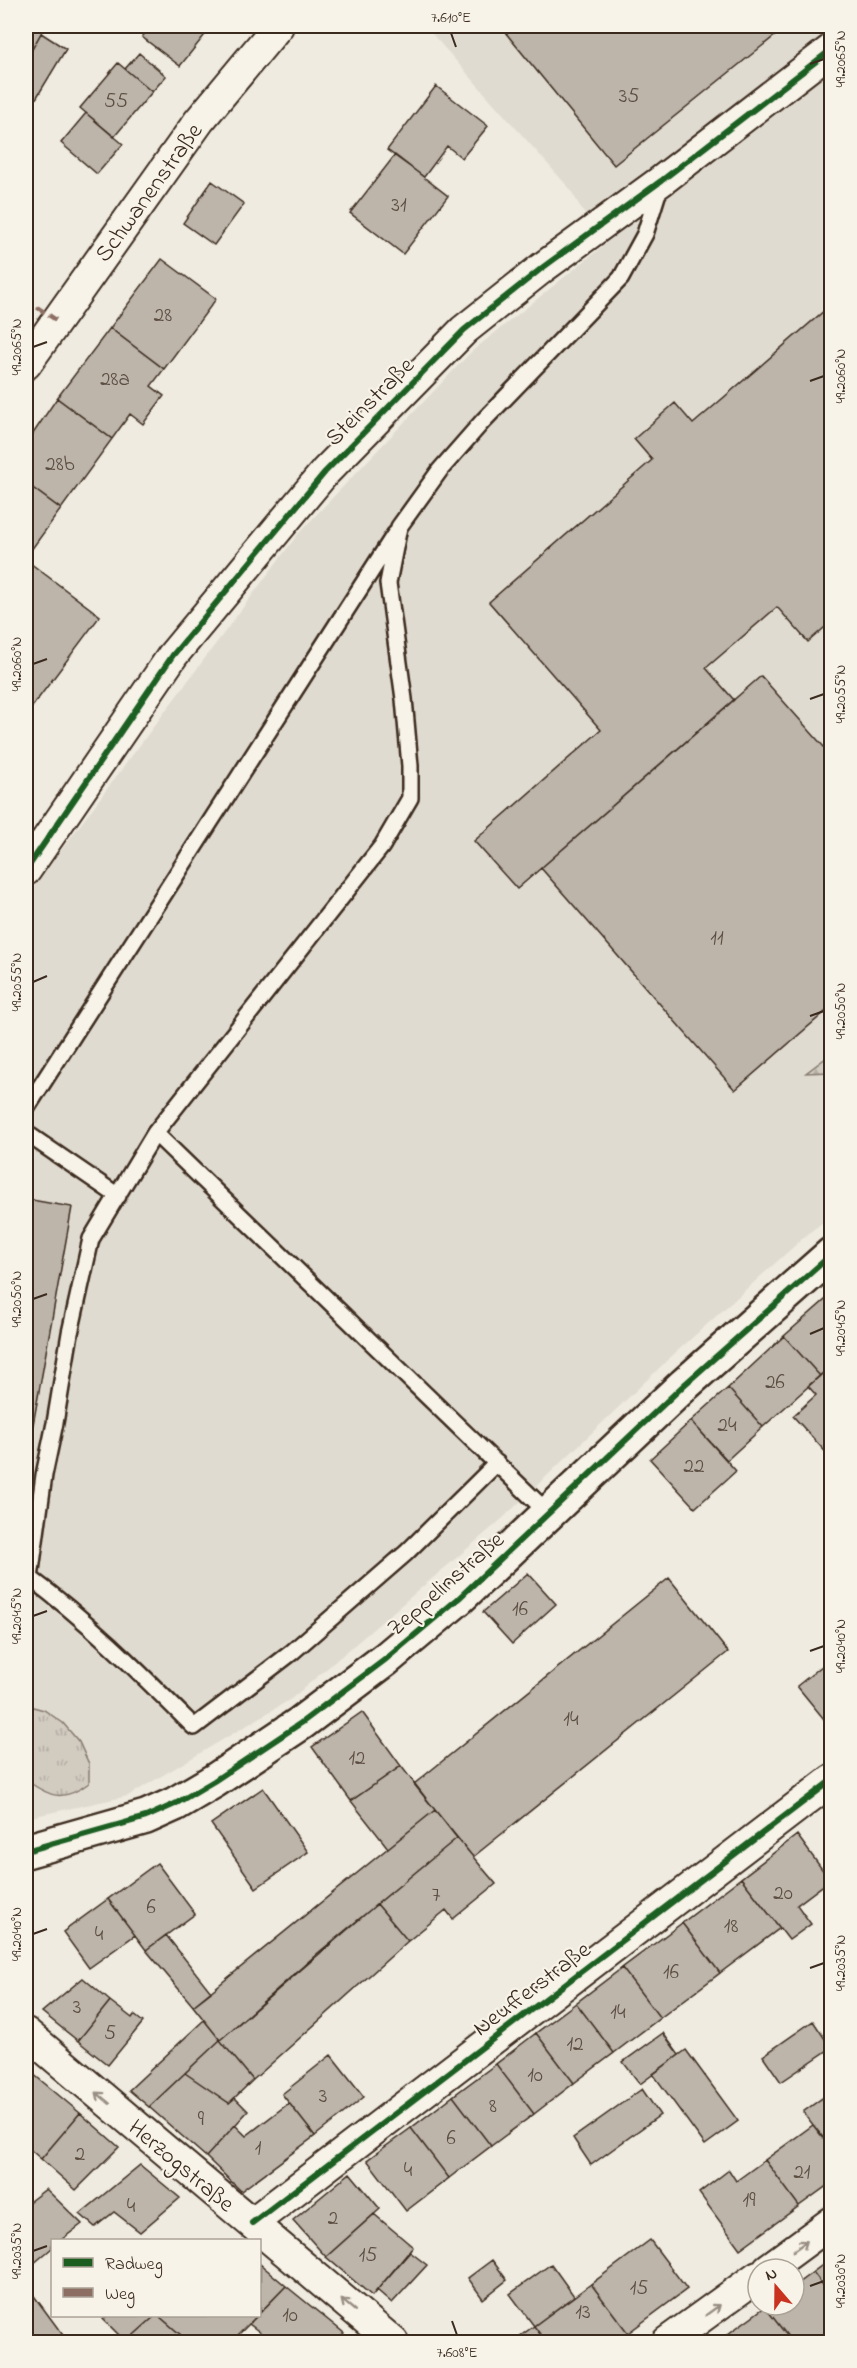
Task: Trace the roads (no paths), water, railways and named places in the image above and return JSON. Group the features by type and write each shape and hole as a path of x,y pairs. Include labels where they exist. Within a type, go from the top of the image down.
{"street":[{"name":"Schwanenstraße","path":"26,364 198,121 278,26"},
{"name":"Steinstraße","path":"26,870 173,655 325,472 464,330 542,268 661,181 831,49"},
{"name":"Zeppelinstraße","path":"26,1851 146,1818 214,1781 301,1723 386,1659 459,1598 684,1385 831,1254"},
{"name":"Neufferstraße","path":"252,2223 831,1780"},
{"name":"Herzogstraße","path":"26,2033 393,2343"},
{"path":"784,2257 831,2222"},
{"path":"668,2343 746,2285"}],"lane":[{"path":"26,1109 399,527 440,470 483,421 621,278 645,234 661,181"},
{"path":"399,527 388,583 404,699 410,766 410,798 382,846 155,1132 91,1239 70,1333 44,1475 30,1578 62,1601 194,1726 291,1653 406,1553 497,1463"},
{"path":"155,1132 549,1514"},
{"path":"26,1133 118,1196"}]}
